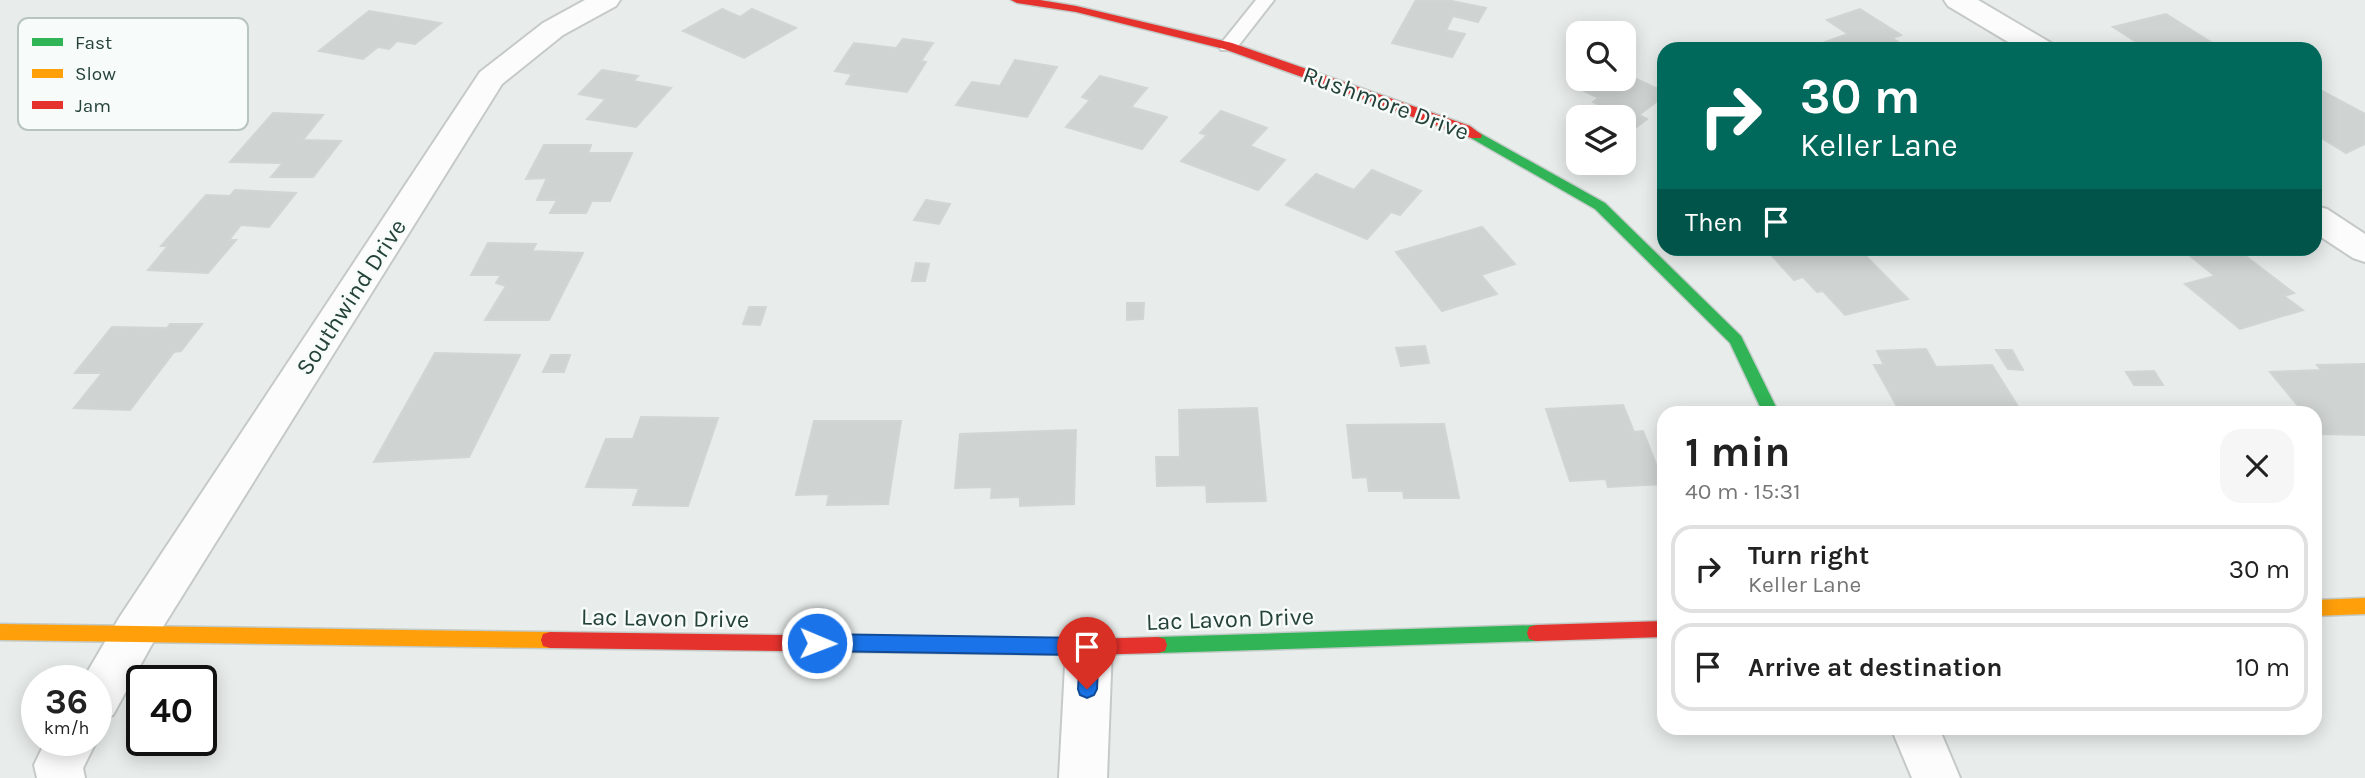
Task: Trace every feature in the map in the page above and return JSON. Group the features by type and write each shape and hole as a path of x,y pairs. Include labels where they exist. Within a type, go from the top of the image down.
{"street":[{"name":"Southwind Drive","path":"112,672 135,632 491,78 553,29 606,0"},
{"name":"Rushmore Drive","path":"1017,0 1076,9 1228,46 1465,129 1600,206 1736,340 1768,406"},
{"path":"1958,0 2029,42"},
{"path":"2322,222 2365,250"},
{"path":"2322,608 2365,606"},
{"name":"Lac Lavon Drive","path":"0,632 1089,647 1657,629"},
{"path":"1083,778 1089,647"},
{"path":"1918,735 1936,778"},
{"path":"61,778 58,765 63,756"}],"lane":[{"path":"1228,46 1265,0"}],"building":[{"path":"1416,0 1447,0 1486,8 1478,22 1453,16 1446,30 1465,34 1452,57 1392,43"},
{"path":"722,9 740,17 752,9 796,28 744,58 683,31"},
{"path":"1860,9 1901,35 1892,38 1898,42 1825,42 1848,34 1827,20"},
{"path":"369,11 441,23 415,44 397,41 389,49 378,47 363,59 319,51"},
{"path":"2166,14 2211,42 2136,42 2113,27"},
{"path":"903,39 933,43 921,61 926,62 907,92 846,84 852,74 835,71 854,43 896,48"},
{"path":"1015,60 1057,67 1027,117 956,105 972,82 1000,86"},
{"path":"602,70 638,76 633,81 671,88 636,127 587,119 606,99 579,94"},
{"path":"1100,76 1147,88 1131,107 1167,117 1142,149 1066,127 1090,100 1082,97"},
{"path":"1636,79 1657,89 1657,101 1639,115 1647,119 1636,128 1636,105 1598,105 1593,102 1599,98 1584,91 1636,91"},
{"path":"2322,91 2365,114 2365,144 2346,153 2322,138"},
{"path":"1221,111 1267,128 1250,146 1285,160 1258,190 1181,161 1207,135 1200,133"},
{"path":"273,113 323,115 303,140 341,141 313,177 271,177 283,163 230,162"},
{"path":"544,145 591,145 588,153 632,153 610,201 592,201 586,213 550,213 557,200 537,200 547,178 526,179"},
{"path":"1372,170 1421,191 1400,215 1391,212 1367,239 1286,205 1316,174 1354,190"},
{"path":"235,190 296,193 269,227 241,225 229,240 236,240 208,273 148,270 168,246 161,246 206,195 230,196"},
{"path":"926,200 950,204 939,224 914,220"},
{"path":"1482,227 1515,264 1481,275 1497,294 1442,311 1396,252"},
{"path":"488,243 536,244 532,251 583,253 549,320 485,320 506,286 496,283 501,275 471,275"},
{"path":"1772,256 1866,256 1908,299 1845,315 1823,291 1817,292 1803,277 1794,280"},
{"path":"2190,256 2245,256 2294,293 2284,296 2303,310 2240,329 2185,284 2215,276"},
{"path":"916,263 929,264 925,281 912,281"},
{"path":"1127,303 1144,303 1143,319 1127,320"},
{"path":"749,307 766,307 760,325 743,324"},
{"path":"170,324 202,324 181,351 174,352 130,410 74,408 102,373 75,373 112,327 167,328"},
{"path":"1425,346 1429,363 1401,366 1396,348"},
{"path":"1926,349 1936,367 1992,365 2018,406 1897,406 1874,365 1884,365 1877,351"},
{"path":"1996,350 2012,350 2023,370 2008,369"},
{"path":"435,353 520,355 469,457 374,462"},
{"path":"551,355 570,355 564,372 543,372"},
{"path":"2365,364 2365,435 2322,434 2322,406 2298,406 2270,372 2321,370 2317,365"},
{"path":"2154,371 2163,385 2134,385 2126,372"},
{"path":"1623,405 1634,432 1643,431 1657,466 1657,484 1608,487 1606,479 1570,481 1546,409"},
{"path":"1257,408 1266,501 1207,502 1206,485 1157,486 1156,457 1180,457 1179,410"},
{"path":"641,417 718,418 688,506 633,505 639,488 586,487 606,439 633,439"},
{"path":"814,421 901,421 888,504 827,505 829,494 796,495"},
{"path":"1444,424 1459,498 1404,498 1403,491 1369,491 1367,477 1353,478 1347,425"},
{"path":"1076,430 1074,504 1020,506 1020,497 991,498 992,487 955,488 960,434"}],"traffic: fast":[{"path":"1476,135 1600,206 1736,340 1768,406"},
{"path":"1158,645 1536,633"}],"traffic: slow":[{"path":"2322,608 2365,606"},
{"path":"0,632 550,640"}],"traffic: jam":[{"path":"1017,0 1076,9 1228,46 1476,135"},
{"path":"1536,633 1657,629"},
{"path":"550,640 1089,647 1158,645"}],"route":[{"path":"817,643 1089,647 1087,689"}]}
